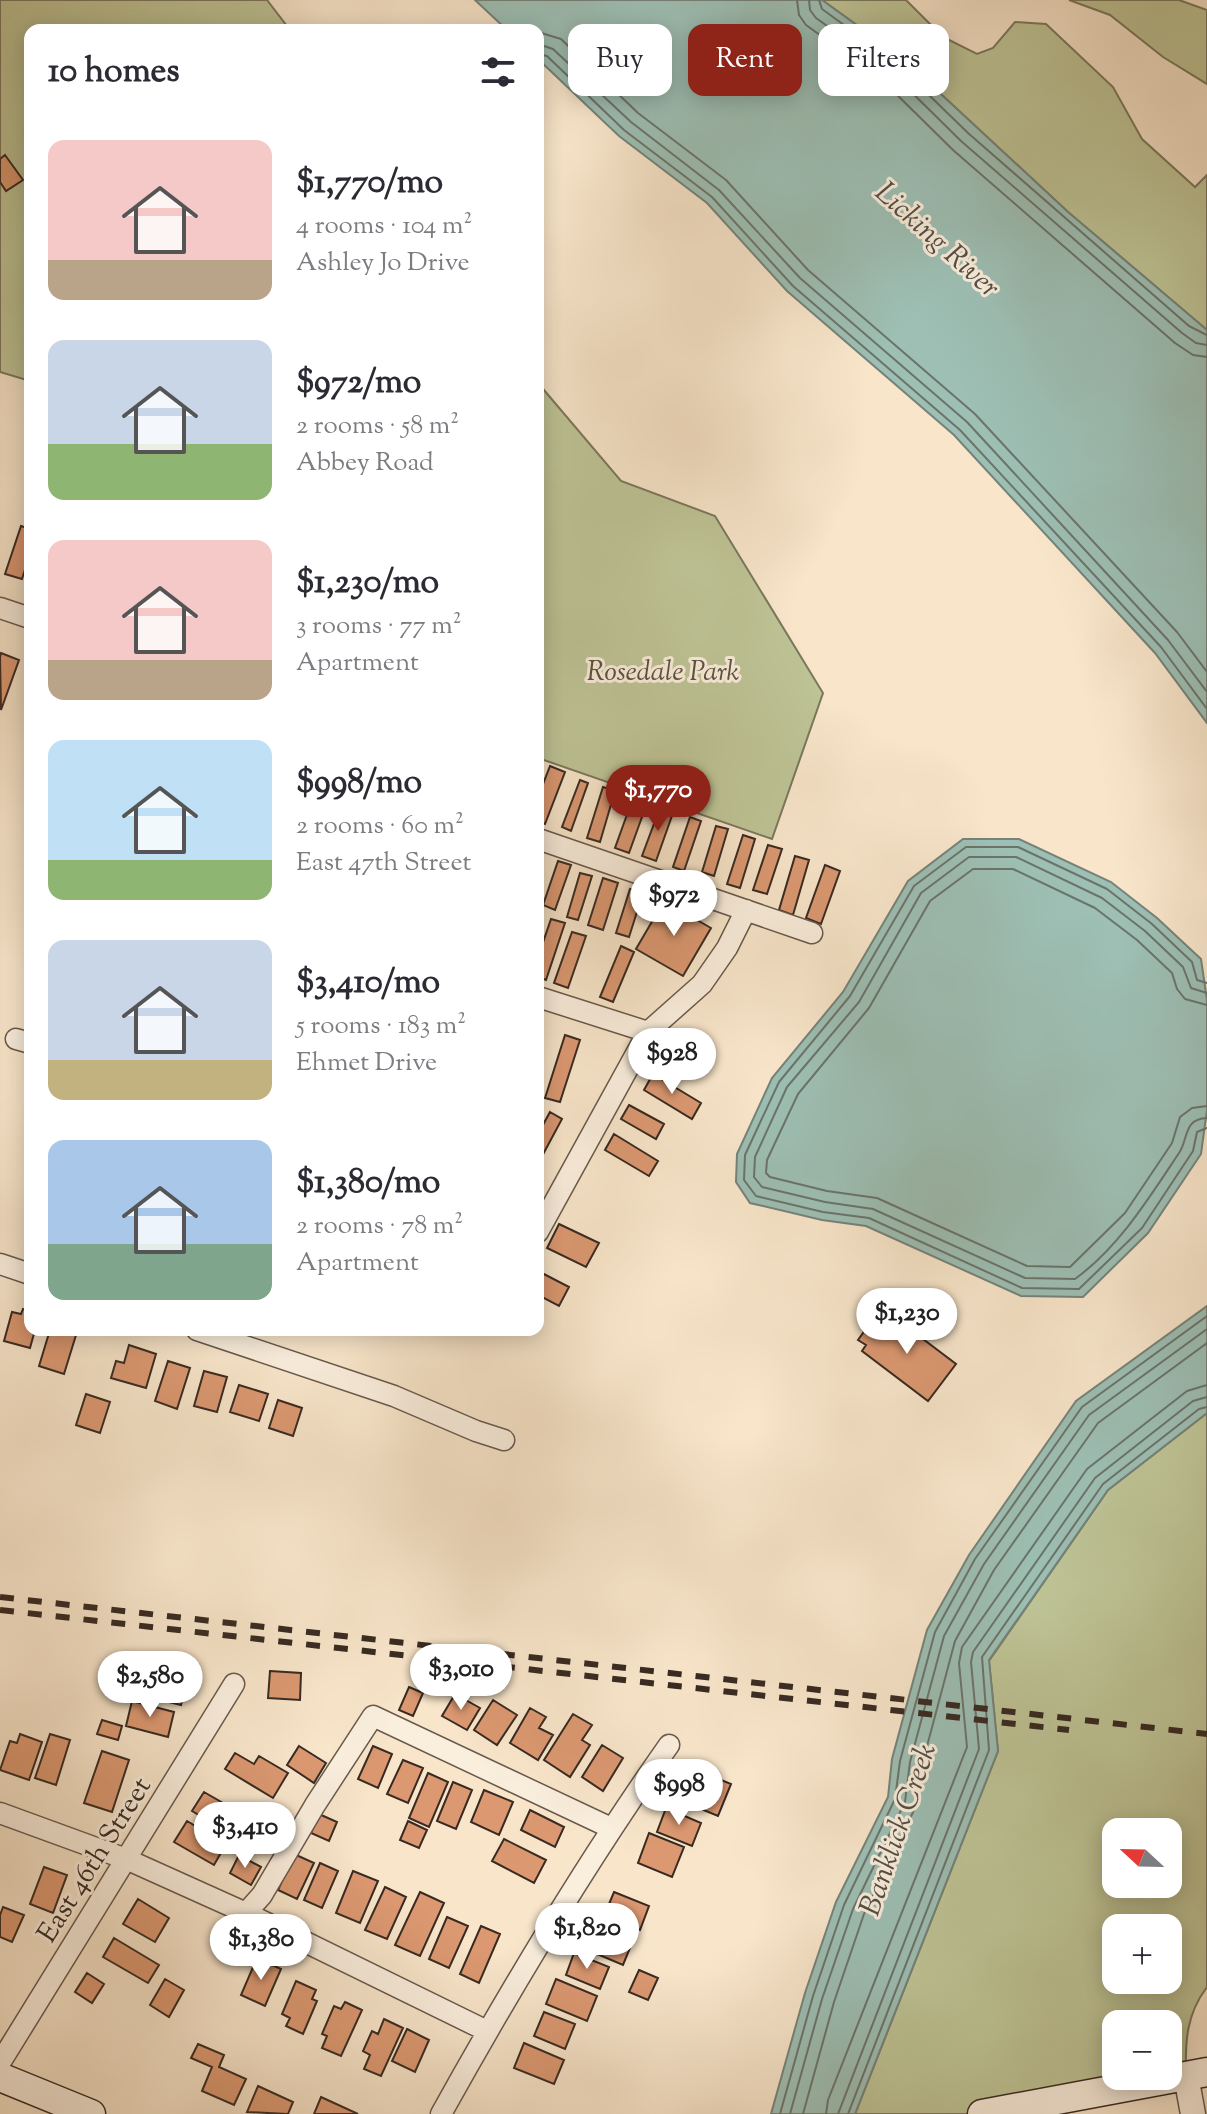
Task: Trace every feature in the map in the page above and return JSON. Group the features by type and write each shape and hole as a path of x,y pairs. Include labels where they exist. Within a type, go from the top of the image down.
{"main road":[{"path":"982,2114 1197,2074"},
{"path":"0,2077 91,2114"}],"street":[{"path":"0,608 24,616"},
{"path":"544,841 812,933"},
{"path":"544,1206 648,1032 702,984 727,948 746,910"},
{"path":"544,999 648,1032"},
{"path":"0,1264 24,1272"},
{"path":"215,1336 394,1396 504,1440"},
{"name":"East 46th Street","path":"0,2063 234,1684"},
{"path":"246,1913 262,1895 373,1716 611,1828"},
{"path":"441,2114 487,2031 611,1828 669,1745"},
{"path":"0,1813 126,1859 246,1913 487,2031"},
{"path":"1193,2114 1197,2074"}],"green space":[{"path":"0,0 267,0 285,24 24,24 24,379 0,372"},
{"path":"822,0 906,0 930,24 855,24"},
{"path":"1069,0 1179,0 1207,10 1207,84 1163,57 1110,15"},
{"path":"1015,22 1046,24 1113,87 1142,139 1195,187 1207,175 1207,330 1068,212 943,96 949,96 949,40 977,54 993,48"},
{"name":"Rosedale Park","path":"544,390 621,481 715,516 823,693 772,839 544,760"},
{"path":"1207,1413 1207,1987 1188,2029 1186,2076 1182,2077 1182,2010 1102,2010 1102,2090 1111,2090 982,2114 855,2114 998,1751 989,1661 1108,1490"}],"water":[{"name":"Licking River","path":"475,0 822,0 855,24 818,24 818,96 943,96 1068,212 1207,330 1207,723 1155,653 954,435 787,291 707,203 619,136 577,96 672,96 672,24 568,24 568,88 544,65 544,24 501,24"},
{"path":"963,839 1019,839 1111,882 1157,918 1201,959 1207,1000 1207,1110 1201,1154 1148,1233 1083,1297 1021,1296 866,1226 822,1220 750,1203 736,1182 737,1154 772,1078 843,992 908,881"},
{"name":"Banklick Creek","path":"1207,1306 1207,1413 1108,1490 989,1660 998,1751 855,2114 771,2114 805,1993 836,1902 888,1797 892,1759 927,1630 969,1555 1076,1401"}],"building":[{"path":"5,155 23,180 6,191 0,182 0,159"},
{"path":"21,526 24,527 22,579 5,574"},
{"path":"1,653 19,660 1,710 0,657"},
{"path":"550,766 565,772 545,824 544,824 544,782"},
{"path":"580,780 588,783 571,831 562,827"},
{"path":"603,787 615,791 600,842 587,838"},
{"path":"633,798 647,803 629,853 615,848"},
{"path":"661,805 674,810 656,861 642,856"},
{"path":"690,817 701,821 684,871 673,867"},
{"path":"716,826 728,829 714,876 702,872"},
{"path":"743,835 755,839 740,888 727,884"},
{"path":"768,845 782,849 767,894 753,890"},
{"path":"795,856 809,860 793,915 779,910"},
{"path":"558,861 571,865 555,910 544,905"},
{"path":"825,865 840,871 821,924 806,918"},
{"path":"580,873 592,876 578,920 567,917"},
{"path":"603,878 618,883 603,930 588,925"},
{"path":"630,889 643,893 629,937 616,933"},
{"path":"664,901 711,928 683,976 636,949"},
{"path":"551,919 565,923 546,980 544,979 544,939"},
{"path":"572,932 586,936 568,988 554,983"},
{"path":"621,946 634,952 613,1002 600,997"},
{"path":"565,1035 580,1040 560,1102 545,1098"},
{"path":"653,1074 701,1103 692,1119 644,1090"},
{"path":"629,1105 664,1124 656,1139 621,1119"},
{"path":"550,1112 562,1119 544,1153 544,1123"},
{"path":"614,1134 658,1161 649,1176 605,1150"},
{"path":"559,1224 599,1243 586,1267 547,1248"},
{"path":"544,1274 569,1287 559,1306 544,1298"},
{"path":"24,1309 24,1336 33,1336 30,1348 4,1341 12,1312 21,1314"},
{"path":"890,1314 956,1364 928,1401 862,1351 866,1345 858,1340 871,1322 879,1328"},
{"path":"48,1336 76,1336 64,1374 39,1366"},
{"path":"129,1345 156,1354 146,1388 111,1378 116,1361 124,1363"},
{"path":"168,1361 190,1368 177,1409 155,1401"},
{"path":"204,1371 227,1377 217,1412 194,1406"},
{"path":"239,1385 268,1394 259,1421 230,1412"},
{"path":"86,1394 110,1402 100,1433 76,1425"},
{"path":"278,1400 302,1408 293,1436 269,1428"},
{"path":"270,1671 301,1673 300,1700 268,1698"},
{"path":"146,1674 187,1684 181,1705 141,1695"},
{"path":"409,1687 423,1693 413,1716 399,1710"},
{"path":"455,1694 480,1708 467,1730 442,1716"},
{"path":"493,1700 517,1715 497,1745 474,1730"},
{"path":"132,1701 174,1712 168,1737 126,1726"},
{"path":"530,1708 546,1717 539,1728 553,1735 538,1760 510,1743"},
{"path":"573,1714 592,1725 582,1740 590,1745 570,1777 544,1760"},
{"path":"102,1720 122,1726 118,1740 97,1734"},
{"path":"20,1734 42,1742 29,1780 0,1770 10,1741 17,1743"},
{"path":"50,1734 70,1740 56,1785 35,1778"},
{"path":"602,1745 623,1758 603,1791 582,1777"},
{"path":"299,1746 326,1763 314,1783 287,1765"},
{"path":"373,1746 392,1754 378,1788 358,1779"},
{"path":"102,1751 129,1760 112,1812 84,1803"},
{"path":"235,1753 254,1764 259,1756 288,1773 273,1798 225,1769"},
{"path":"403,1760 423,1768 408,1803 387,1794"},
{"path":"692,1768 731,1784 718,1816 679,1800"},
{"path":"428,1773 448,1782 429,1827 409,1818"},
{"path":"453,1782 472,1790 456,1829 437,1821"},
{"path":"484,1790 513,1802 499,1835 471,1822"},
{"path":"204,1792 249,1818 237,1838 192,1811"},
{"path":"666,1808 701,1823 692,1846 657,1832"},
{"path":"530,1810 564,1827 555,1847 521,1830"},
{"path":"319,1814 337,1822 329,1841 311,1833"},
{"path":"187,1821 226,1844 214,1865 174,1842"},
{"path":"408,1821 427,1830 419,1848 400,1840"},
{"path":"649,1833 684,1847 672,1877 638,1863"},
{"path":"504,1839 546,1860 534,1883 492,1861"},
{"path":"294,1854 314,1863 297,1899 278,1890"},
{"path":"239,1855 261,1867 251,1885 230,1873"},
{"path":"320,1863 338,1871 322,1908 304,1900"},
{"path":"44,1867 67,1875 53,1913 30,1904"},
{"path":"353,1871 378,1881 360,1923 336,1913"},
{"path":"385,1887 406,1897 387,1939 365,1930"},
{"path":"420,1892 444,1903 420,1956 395,1945"},
{"path":"614,1892 649,1906 640,1930 604,1916"},
{"path":"138,1899 169,1918 155,1942 123,1924"},
{"path":"3,1907 24,1915 12,1942 0,1937"},
{"path":"447,1917 468,1926 449,1968 429,1959"},
{"path":"595,1923 634,1938 623,1965 585,1949"},
{"path":"481,1926 500,1934 479,1983 460,1974"},
{"path":"114,1938 159,1965 148,1983 103,1957"},
{"path":"574,1953 609,1967 600,1989 566,1975"},
{"path":"257,1958 281,1969 265,2006 241,1995"},
{"path":"639,1970 658,1978 648,2000 629,1992"},
{"path":"87,1973 104,1984 92,2003 75,1992"},
{"path":"165,1979 184,1990 169,2017 150,2005"},
{"path":"556,1979 597,1996 587,2021 546,2004"},
{"path":"296,1981 316,1990 312,1999 317,2001 303,2034 286,2026 290,2018 282,2014"},
{"path":"345,2002 362,2010 341,2056 322,2048 327,2036 322,2034 334,2006 341,2009"},
{"path":"544,2012 575,2024 565,2049 534,2036"},
{"path":"384,2019 403,2028 381,2076 364,2069 370,2055 363,2051 372,2031 378,2034"},
{"path":"407,2029 429,2040 415,2072 392,2061"},
{"path":"524,2043 564,2060 554,2084 514,2068"},
{"path":"198,2044 224,2055 219,2067 246,2079 234,2105 202,2091 212,2067 191,2058"},
{"path":"258,2086 293,2102 288,2114 247,2112"},
{"path":"321,2097 358,2114 314,2114"}],"railway":[{"path":"0,1597 1207,1734"},
{"path":"0,1610 1069,1730"}]}
